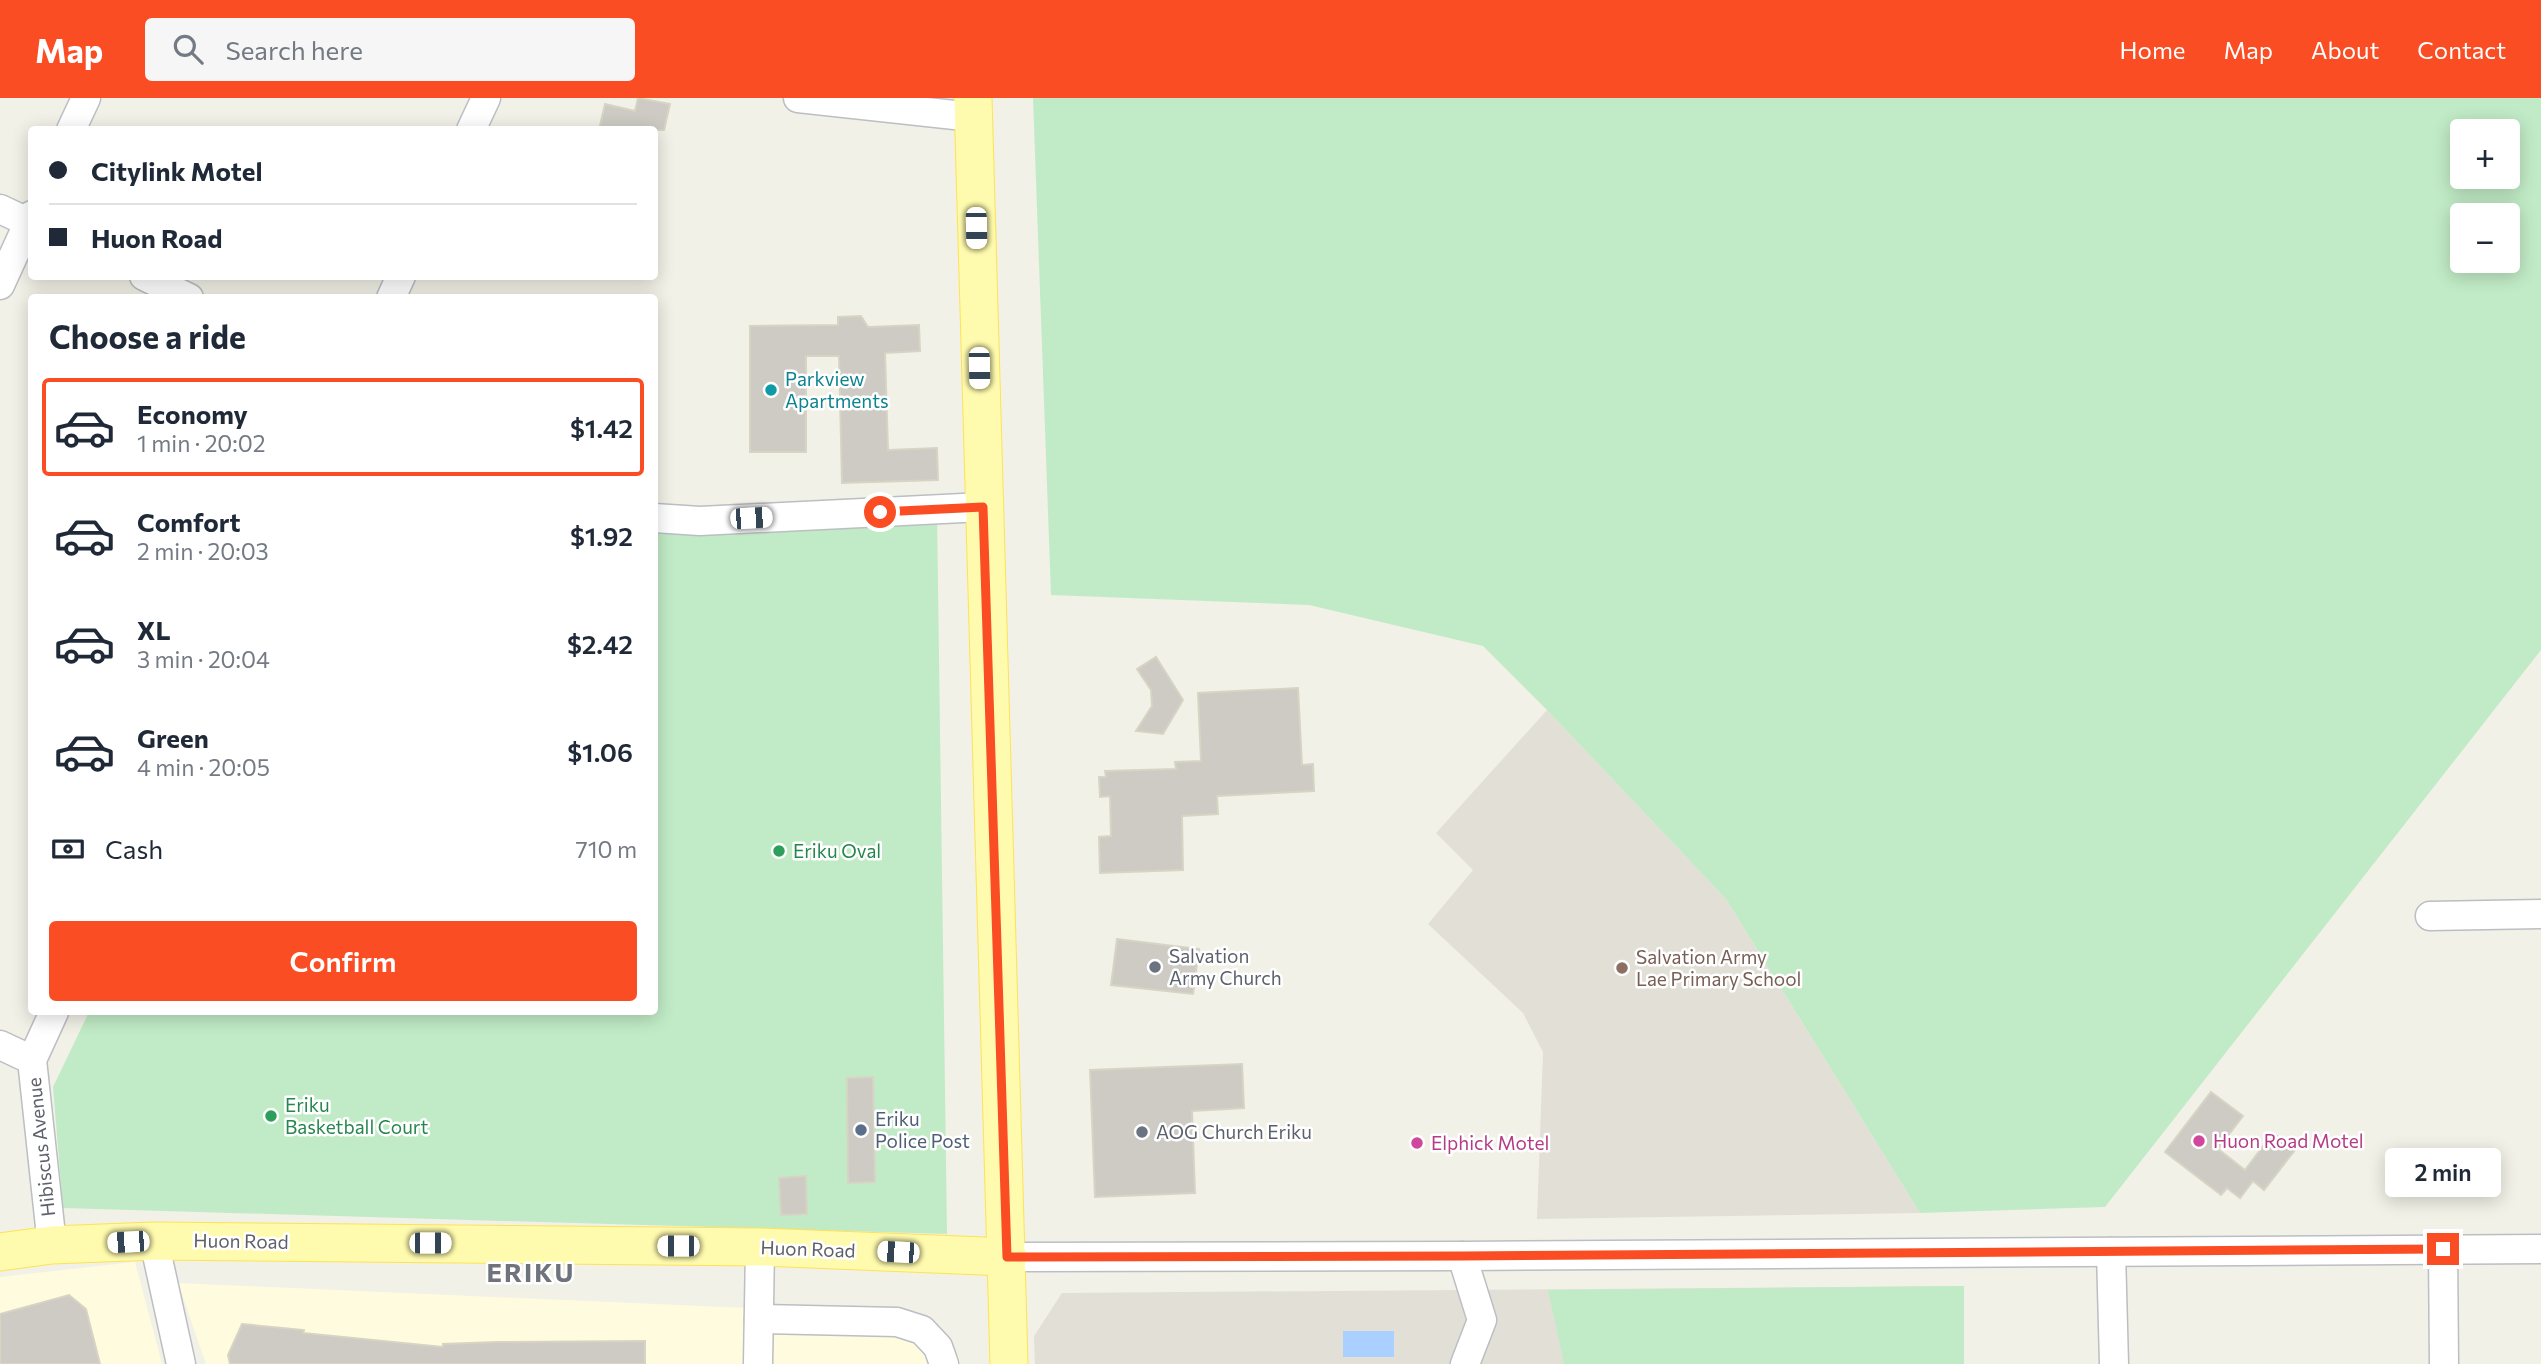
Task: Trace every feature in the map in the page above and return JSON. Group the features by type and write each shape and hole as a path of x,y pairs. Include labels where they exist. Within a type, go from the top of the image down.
{"main road":[{"path":"973,107 1009,1364"},
{"name":"Huon Road","path":"0,1252 52,1245 154,1241 761,1247 1007,1257"}],"street":[{"path":"73,126 86,98"},
{"path":"473,126 486,98"},
{"path":"798,98 973,107"},
{"path":"0,209 28,220"},
{"path":"0,285 28,225"},
{"path":"152,280 181,294"},
{"path":"658,519 700,521 983,507"},
{"path":"2431,915 2541,914"},
{"name":"Hibiscus Avenue","path":"52,1245 32,1059 53,1015"},
{"path":"0,1045 32,1059"},
{"path":"154,1241 181,1364"},
{"path":"758,1364 761,1247"},
{"path":"2443,1249 2444,1364"},
{"name":"Huon Road","path":"1007,1257 2541,1249"},
{"path":"2111,1252 2114,1364"},
{"path":"1462,1256 1482,1320 1465,1364"},
{"path":"759,1319 897,1322 922,1330 938,1347 944,1364"}],"shaded area":[{"name":"Salvation Army Lae Primary School","path":"1547,710 1726,899 1920,1213 1537,1219 1543,1052 1523,1013 1428,924 1473,870 1436,833"},
{"path":"135,1262 162,1364 0,1364 0,1277"},
{"path":"178,1283 927,1316 959,1357 960,1364 206,1364"},
{"path":"1964,1286 1964,1364 1035,1364 1034,1336 1062,1293"}],"green space":[{"path":"1033,98 2541,98 2541,650 2105,1207 1920,1213 1726,899 1483,646 1309,605 1051,595"},
{"path":"658,510 937,513 947,1234 63,1208 53,1087 88,1015 658,1015"},
{"path":"1964,1286 1964,1364 1564,1364 1548,1290"}],"water":[{"path":"1343,1331 1394,1331 1394,1357 1343,1357"}],"building":[{"path":"638,98 670,104 664,130 658,130 658,126 600,126 605,104 635,111"},
{"path":"861,316 868,327 919,325 920,351 885,353 888,450 937,448 938,480 842,483 839,356 806,356 806,452 750,452 750,326 838,325 838,317"},
{"path":"1156,657 1183,700 1163,734 1136,731 1152,706 1151,690 1137,669"},
{"path":"1298,688 1302,765 1313,764 1314,791 1217,796 1218,814 1182,816 1183,870 1100,873 1099,837 1111,836 1110,796 1100,797 1099,777 1106,777 1105,771 1176,769 1175,762 1201,761 1198,693"},
{"name":"Salvation Army Church","path":"1117,939 1199,949 1193,994 1111,985"},
{"name":"AOG Church Eriku","path":"1242,1064 1244,1108 1192,1111 1195,1193 1095,1197 1090,1070"},
{"name":"Eriku Police Post","path":"873,1077 875,1182 848,1183 847,1078"},
{"name":"Huon Road Motel","path":"2211,1092 2243,1116 2218,1149 2245,1170 2273,1133 2295,1150 2264,1190 2253,1181 2240,1198 2227,1188 2221,1195 2165,1152"},
{"path":"806,1176 807,1214 781,1215 779,1178"},
{"path":"69,1295 86,1309 100,1364 0,1364 0,1314"},
{"path":"242,1324 443,1347 443,1344 498,1342 645,1341 645,1364 230,1364 228,1355"}],"place":[{"name":"Parkview Apartments","path":"771,390"},
{"name":"Eriku Oval","path":"779,851"},
{"name":"Salvation Army Church","path":"1155,967"},
{"name":"Salvation Army Lae Primary School","path":"1622,968"},
{"name":"Eriku Basketball Court","path":"271,1116"},
{"name":"Eriku Police Post","path":"861,1130"},
{"name":"AOG Church Eriku","path":"1142,1132"},
{"name":"Huon Road Motel","path":"2199,1141"},
{"name":"Elphick Motel","path":"1417,1143"}],"district":[{"name":"ERIKU","path":"531,1273"}],"route":[{"path":"880,512 983,507 1007,1257 2443,1249"}]}
